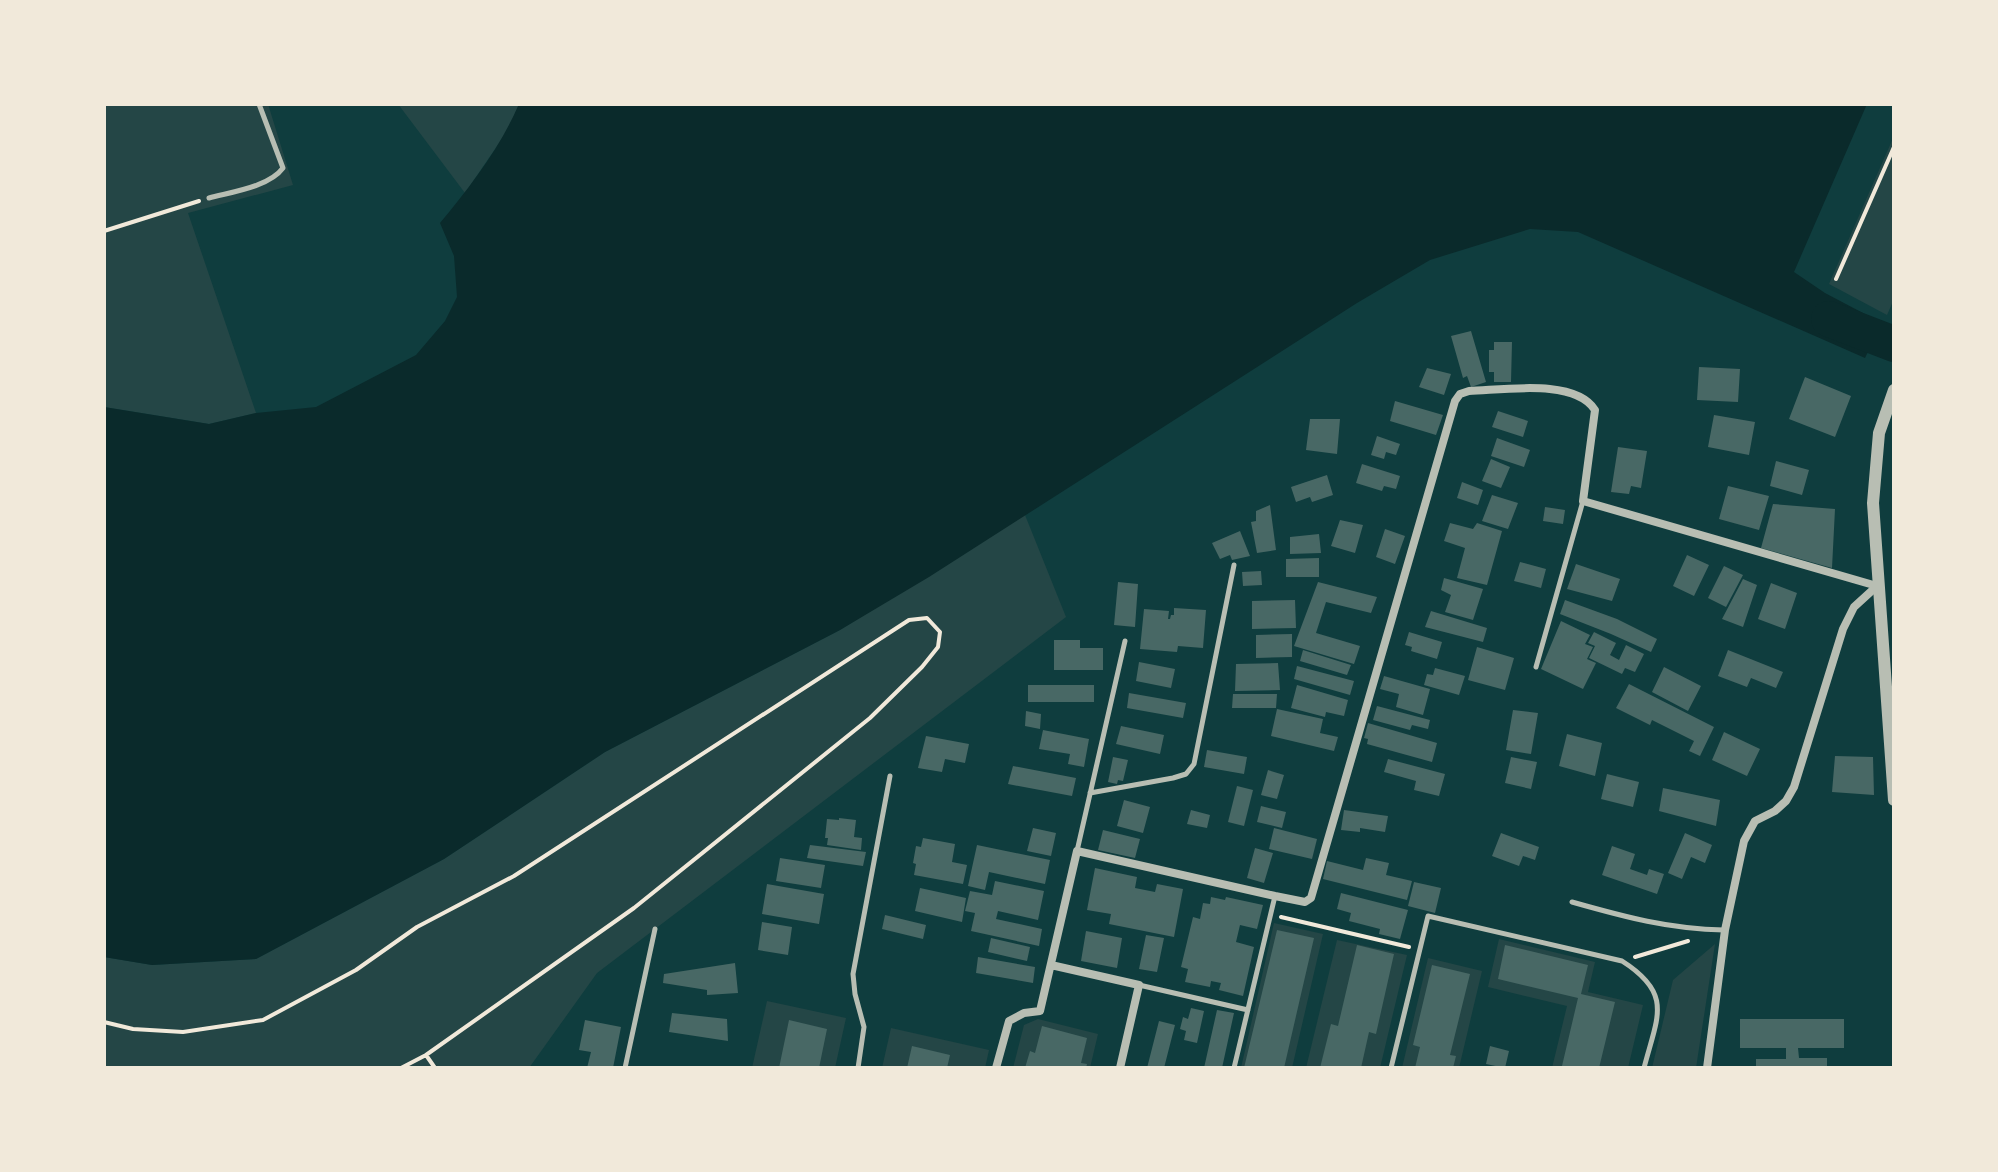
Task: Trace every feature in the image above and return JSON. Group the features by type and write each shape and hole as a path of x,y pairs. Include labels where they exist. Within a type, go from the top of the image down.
{"street":[{"path":"996,1068 1009,1021 1024,1013 1040,1011 1077,851 1275,896 1305,902 1311,898 1455,401 1460,394 1541,388 1576,394 1588,400 1595,410 1583,501 1877,586"},
{"path":"1893,392 1879,433 1873,503 1894,800"},
{"path":"1707,1068 1725,930 1749,829 1755,821 1775,811 1786,801 1794,787 1843,629 1854,607 1877,586"},
{"path":"1051,965 1139,985 1120,1068"}],"lane":[{"path":"209,198 265,181 278,175 283,168 259,104"},
{"path":"1536,667 1583,501"},
{"path":"1090,793 1173,778 1186,774 1194,764 1234,565"},
{"path":"1077,851 1125,641"},
{"path":"858,1068 864,1027 853,974 890,776"},
{"path":"1234,1068 1275,896"},
{"path":"1572,902 1652,924 1688,930 1725,930"},
{"path":"1391,1068 1428,916 1622,961 1643,974 1653,987 1658,1010 1644,1068"},
{"path":"625,1068 655,929"},
{"path":"1139,985 1248,1010"}],"path":[{"path":"1836,279 1894,147"},
{"path":"104,231 209,198"},
{"path":"104,1022 133,1029 183,1032 263,1020 356,970 417,927 514,876 909,620 927,618 940,632 938,647 922,667 870,718 634,908 426,1055 401,1068"},
{"path":"1271,915 1420,950"},
{"path":"1622,961 1696,939"},
{"path":"426,1055 435,1068"}],"shaded area":[{"path":"104,104 268,104 293,185 188,213 256,413 209,424 104,407"},
{"path":"398,104 519,104 508,130 465,193"},
{"path":"519,104 1867,104 1794,272 1825,293 1882,323 1865,358 1578,232 1530,229 1430,260 840,630 605,752 444,859 256,959 152,965 104,957 104,407 209,424 256,413 316,407 416,355 445,321 457,297 454,256 440,223 484,166"},
{"path":"1894,136 1894,299 1887,315 1829,284"},
{"path":"1025,515 1066,617 597,973 529,1068 104,1068 104,957 152,965 256,959 444,859 605,752 840,630"},
{"path":"1274,923 1323,934 1292,1068 1241,1068"},
{"path":"1499,939 1595,962 1588,992 1643,1005 1628,1068 1552,1068 1567,1006 1488,987"},
{"path":"1337,940 1407,955 1380,1068 1306,1068"},
{"path":"1715,944 1696,1068 1652,1068 1673,980"},
{"path":"1428,958 1482,971 1459,1068 1402,1068"},
{"path":"767,1001 846,1018 835,1068 752,1068"},
{"path":"1038,1019 1098,1034 1090,1068 1013,1068 1024,1025"},
{"path":"891,1028 989,1050 985,1068 882,1068"}],"building":[{"path":"1471,331 1486,382 1471,387 1467,376 1463,378 1451,336"},
{"path":"1494,342 1512,342 1511,382 1494,382 1494,372 1489,372 1489,350 1494,350"},
{"path":"1699,367 1740,369 1738,402 1697,400"},
{"path":"1427,368 1451,374 1444,395 1419,387"},
{"path":"1805,377 1851,396 1835,437 1789,419"},
{"path":"1395,401 1443,415 1436,435 1390,421"},
{"path":"1498,411 1528,421 1523,437 1492,427"},
{"path":"1714,415 1755,422 1749,455 1708,447"},
{"path":"1310,419 1340,419 1337,454 1306,450"},
{"path":"1377,436 1400,444 1396,455 1386,452 1384,459 1371,455"},
{"path":"1497,438 1530,450 1524,467 1491,456"},
{"path":"1618,447 1647,451 1641,488 1631,486 1629,494 1611,492"},
{"path":"1491,459 1510,467 1501,488 1482,481"},
{"path":"1776,461 1809,470 1802,495 1770,486"},
{"path":"1362,464 1400,476 1396,489 1384,486 1382,491 1356,483"},
{"path":"1327,475 1333,495 1312,502 1310,497 1296,502 1291,487"},
{"path":"1462,482 1483,490 1478,505 1457,498"},
{"path":"1728,486 1769,496 1759,530 1719,519"},
{"path":"1492,495 1518,503 1508,529 1482,521"},
{"path":"1773,504 1835,509 1832,568 1761,548"},
{"path":"1270,505 1276,550 1257,553 1251,522 1256,521 1256,511"},
{"path":"1545,507 1565,510 1563,524 1543,521"},
{"path":"1340,520 1363,525 1355,553 1331,546"},
{"path":"1450,523 1473,529 1477,523 1502,531 1487,585 1457,578 1465,548 1444,541"},
{"path":"1385,529 1405,536 1395,564 1376,557"},
{"path":"1240,531 1250,556 1232,560 1230,555 1220,559 1212,543"},
{"path":"1319,534 1321,553 1290,554 1290,537"},
{"path":"1687,555 1709,565 1694,596 1673,586"},
{"path":"1319,558 1319,577 1286,577 1286,559"},
{"path":"1520,562 1546,569 1541,588 1514,581"},
{"path":"1576,564 1620,579 1612,601 1567,589"},
{"path":"1724,566 1743,575 1726,607 1708,598"},
{"path":"1261,571 1262,585 1243,586 1242,572"},
{"path":"1444,578 1483,589 1473,620 1445,612 1451,595 1441,590"},
{"path":"1743,579 1757,585 1743,627 1722,619"},
{"path":"1118,582 1138,584 1135,627 1114,625"},
{"path":"1318,582 1377,597 1371,613 1326,602 1316,633 1360,646 1354,664 1294,646"},
{"path":"1771,583 1797,593 1785,629 1758,619"},
{"path":"1295,600 1296,628 1252,629 1252,601"},
{"path":"1565,600 1617,619 1657,639 1651,652 1560,614"},
{"path":"1174,608 1206,610 1203,648 1178,646 1177,652 1140,649 1144,609 1169,611 1170,619"},
{"path":"1431,611 1487,628 1483,642 1425,627"},
{"path":"1561,621 1590,635 1585,644 1593,647 1587,659 1596,663 1583,689 1541,669"},
{"path":"1409,632 1442,642 1437,659 1411,651 1412,647 1405,645"},
{"path":"1594,632 1616,643 1610,655 1619,660 1626,645 1644,654 1635,672 1625,668 1622,674 1589,658 1595,646 1588,643"},
{"path":"1292,634 1292,657 1256,658 1256,635"},
{"path":"1054,640 1080,640 1080,648 1103,648 1103,670 1054,670"},
{"path":"1477,647 1514,658 1505,690 1468,680"},
{"path":"1303,650 1351,665 1347,675 1300,661"},
{"path":"1728,650 1783,672 1776,688 1751,678 1747,687 1718,676"},
{"path":"1139,662 1175,669 1171,688 1136,681"},
{"path":"1278,663 1280,690 1235,691 1236,664"},
{"path":"1297,666 1354,681 1350,695 1294,679"},
{"path":"1664,667 1701,686 1688,711 1652,692"},
{"path":"1435,668 1465,676 1459,695 1424,685 1427,674 1433,675"},
{"path":"1384,676 1430,689 1423,715 1396,707 1399,694 1380,689"},
{"path":"1629,684 1714,727 1700,756 1689,751 1694,741 1652,720 1650,725 1616,708"},
{"path":"1028,685 1094,685 1094,702 1028,702"},
{"path":"1297,685 1348,700 1344,716 1326,712 1325,717 1291,708"},
{"path":"1129,693 1186,703 1183,718 1127,708"},
{"path":"1233,694 1277,694 1276,708 1232,708"},
{"path":"1377,706 1430,720 1428,729 1412,725 1410,730 1373,720"},
{"path":"1277,709 1323,719 1320,733 1338,737 1334,751 1271,736"},
{"path":"1513,710 1538,713 1531,754 1506,750"},
{"path":"1026,711 1041,714 1040,729 1025,726"},
{"path":"1368,723 1437,743 1432,762 1367,744 1368,739 1364,738"},
{"path":"1121,726 1164,735 1160,754 1116,744"},
{"path":"1043,730 1089,739 1084,767 1068,764 1070,754 1039,749"},
{"path":"1724,732 1760,749 1747,776 1712,760"},
{"path":"1567,734 1602,743 1595,776 1559,766"},
{"path":"926,736 969,744 965,763 945,759 942,772 918,768"},
{"path":"1207,750 1247,757 1244,774 1204,767"},
{"path":"1835,756 1873,757 1874,795 1832,792"},
{"path":"1113,757 1128,760 1123,781 1118,780 1117,784 1108,782"},
{"path":"1511,757 1537,762 1531,789 1505,783"},
{"path":"1388,759 1445,774 1439,796 1414,790 1416,781 1384,772"},
{"path":"1013,766 1076,778 1072,796 1008,784"},
{"path":"1268,770 1284,775 1277,799 1261,795"},
{"path":"1607,774 1639,782 1633,807 1601,799"},
{"path":"1237,786 1253,790 1244,826 1228,822"},
{"path":"1663,788 1720,800 1716,826 1659,811"},
{"path":"1124,800 1150,807 1143,833 1117,826"},
{"path":"1261,806 1286,812 1282,828 1257,822"},
{"path":"1191,810 1210,815 1207,828 1187,824"},
{"path":"1344,810 1388,816 1385,832 1360,828 1360,832 1341,830"},
{"path":"827,819 856,820 854,837 862,838 861,850 827,845"},
{"path":"1033,828 1056,833 1051,856 1027,851"},
{"path":"1274,828 1317,839 1312,859 1269,849"},
{"path":"1103,830 1140,839 1135,858 1098,850"},
{"path":"1501,833 1539,847 1535,860 1523,856 1519,866 1492,856"},
{"path":"1685,833 1712,845 1705,863 1691,857 1682,879 1668,873"},
{"path":"923,838 955,844 952,862 967,865 963,884 914,875 916,846 921,847"},
{"path":"810,845 866,852 863,866 807,858"},
{"path":"977,845 1050,860 1045,884 989,872 985,890 968,886"},
{"path":"1612,846 1635,854 1630,869 1647,875 1649,869 1664,874 1657,894 1602,875"},
{"path":"1255,848 1273,853 1264,883 1247,878"},
{"path":"780,858 825,865 821,888 776,881"},
{"path":"1366,858 1389,863 1386,875 1412,881 1407,900 1323,879 1327,861 1363,870"},
{"path":"1095,868 1137,877 1135,888 1155,892 1157,884 1183,889 1174,937 1109,924 1111,914 1087,910"},
{"path":"995,881 1044,891 1038,920 998,911 996,919 1042,929 1039,946 971,931 975,913 965,911 970,891 992,895"},
{"path":"1414,882 1441,888 1435,913 1408,906"},
{"path":"767,884 824,894 819,924 762,914"},
{"path":"920,888 966,898 962,922 915,911"},
{"path":"1341,893 1408,910 1400,939 1379,934 1380,929 1349,921 1351,913 1337,909"},
{"path":"1211,897 1263,905 1257,929 1240,925 1236,942 1254,947 1243,996 1219,990 1221,983 1211,981 1210,987 1185,982 1188,969 1181,967 1193,917 1200,919 1203,903 1210,904"},
{"path":"885,915 926,925 923,939 882,929"},
{"path":"762,922 792,927 788,955 758,950"},
{"path":"1277,930 1314,938 1284,1068 1244,1068"},
{"path":"1086,931 1122,938 1117,968 1081,961"},
{"path":"1146,935 1164,938 1157,972 1139,969"},
{"path":"991,938 1030,947 1027,961 988,952"},
{"path":"1357,945 1394,954 1376,1034 1369,1032 1361,1068 1320,1068 1331,1024 1338,1026"},
{"path":"1505,945 1588,965 1581,994 1615,1002 1599,1068 1562,1066 1578,998 1498,979"},
{"path":"978,957 1035,967 1033,983 976,973"},
{"path":"735,963 738,993 707,995 707,990 663,983 664,974"},
{"path":"1432,965 1470,974 1450,1055 1456,1056 1453,1068 1415,1068 1420,1047 1413,1045"},
{"path":"1191,1008 1204,1011 1197,1043 1184,1040 1186,1031 1180,1029 1183,1017 1188,1019"},
{"path":"1217,1010 1234,1013 1222,1068 1204,1068"},
{"path":"672,1013 727,1019 728,1041 669,1032"},
{"path":"1740,1019 1844,1019 1844,1048 1798,1048 1799,1058 1827,1058 1827,1068 1756,1068 1756,1059 1786,1059 1786,1048 1740,1048"},
{"path":"585,1020 621,1027 613,1068 587,1068 591,1052 579,1050"},
{"path":"789,1020 827,1029 819,1068 779,1068"},
{"path":"1159,1021 1175,1025 1164,1068 1147,1068"},
{"path":"1042,1026 1087,1038 1081,1063 1087,1064 1086,1068 1025,1068 1030,1051 1035,1053"},
{"path":"912,1046 950,1055 947,1068 907,1068"},
{"path":"1490,1046 1509,1051 1505,1068 1486,1064"}],"waterway":[{"path":"1829,319 1894,344"}]}
